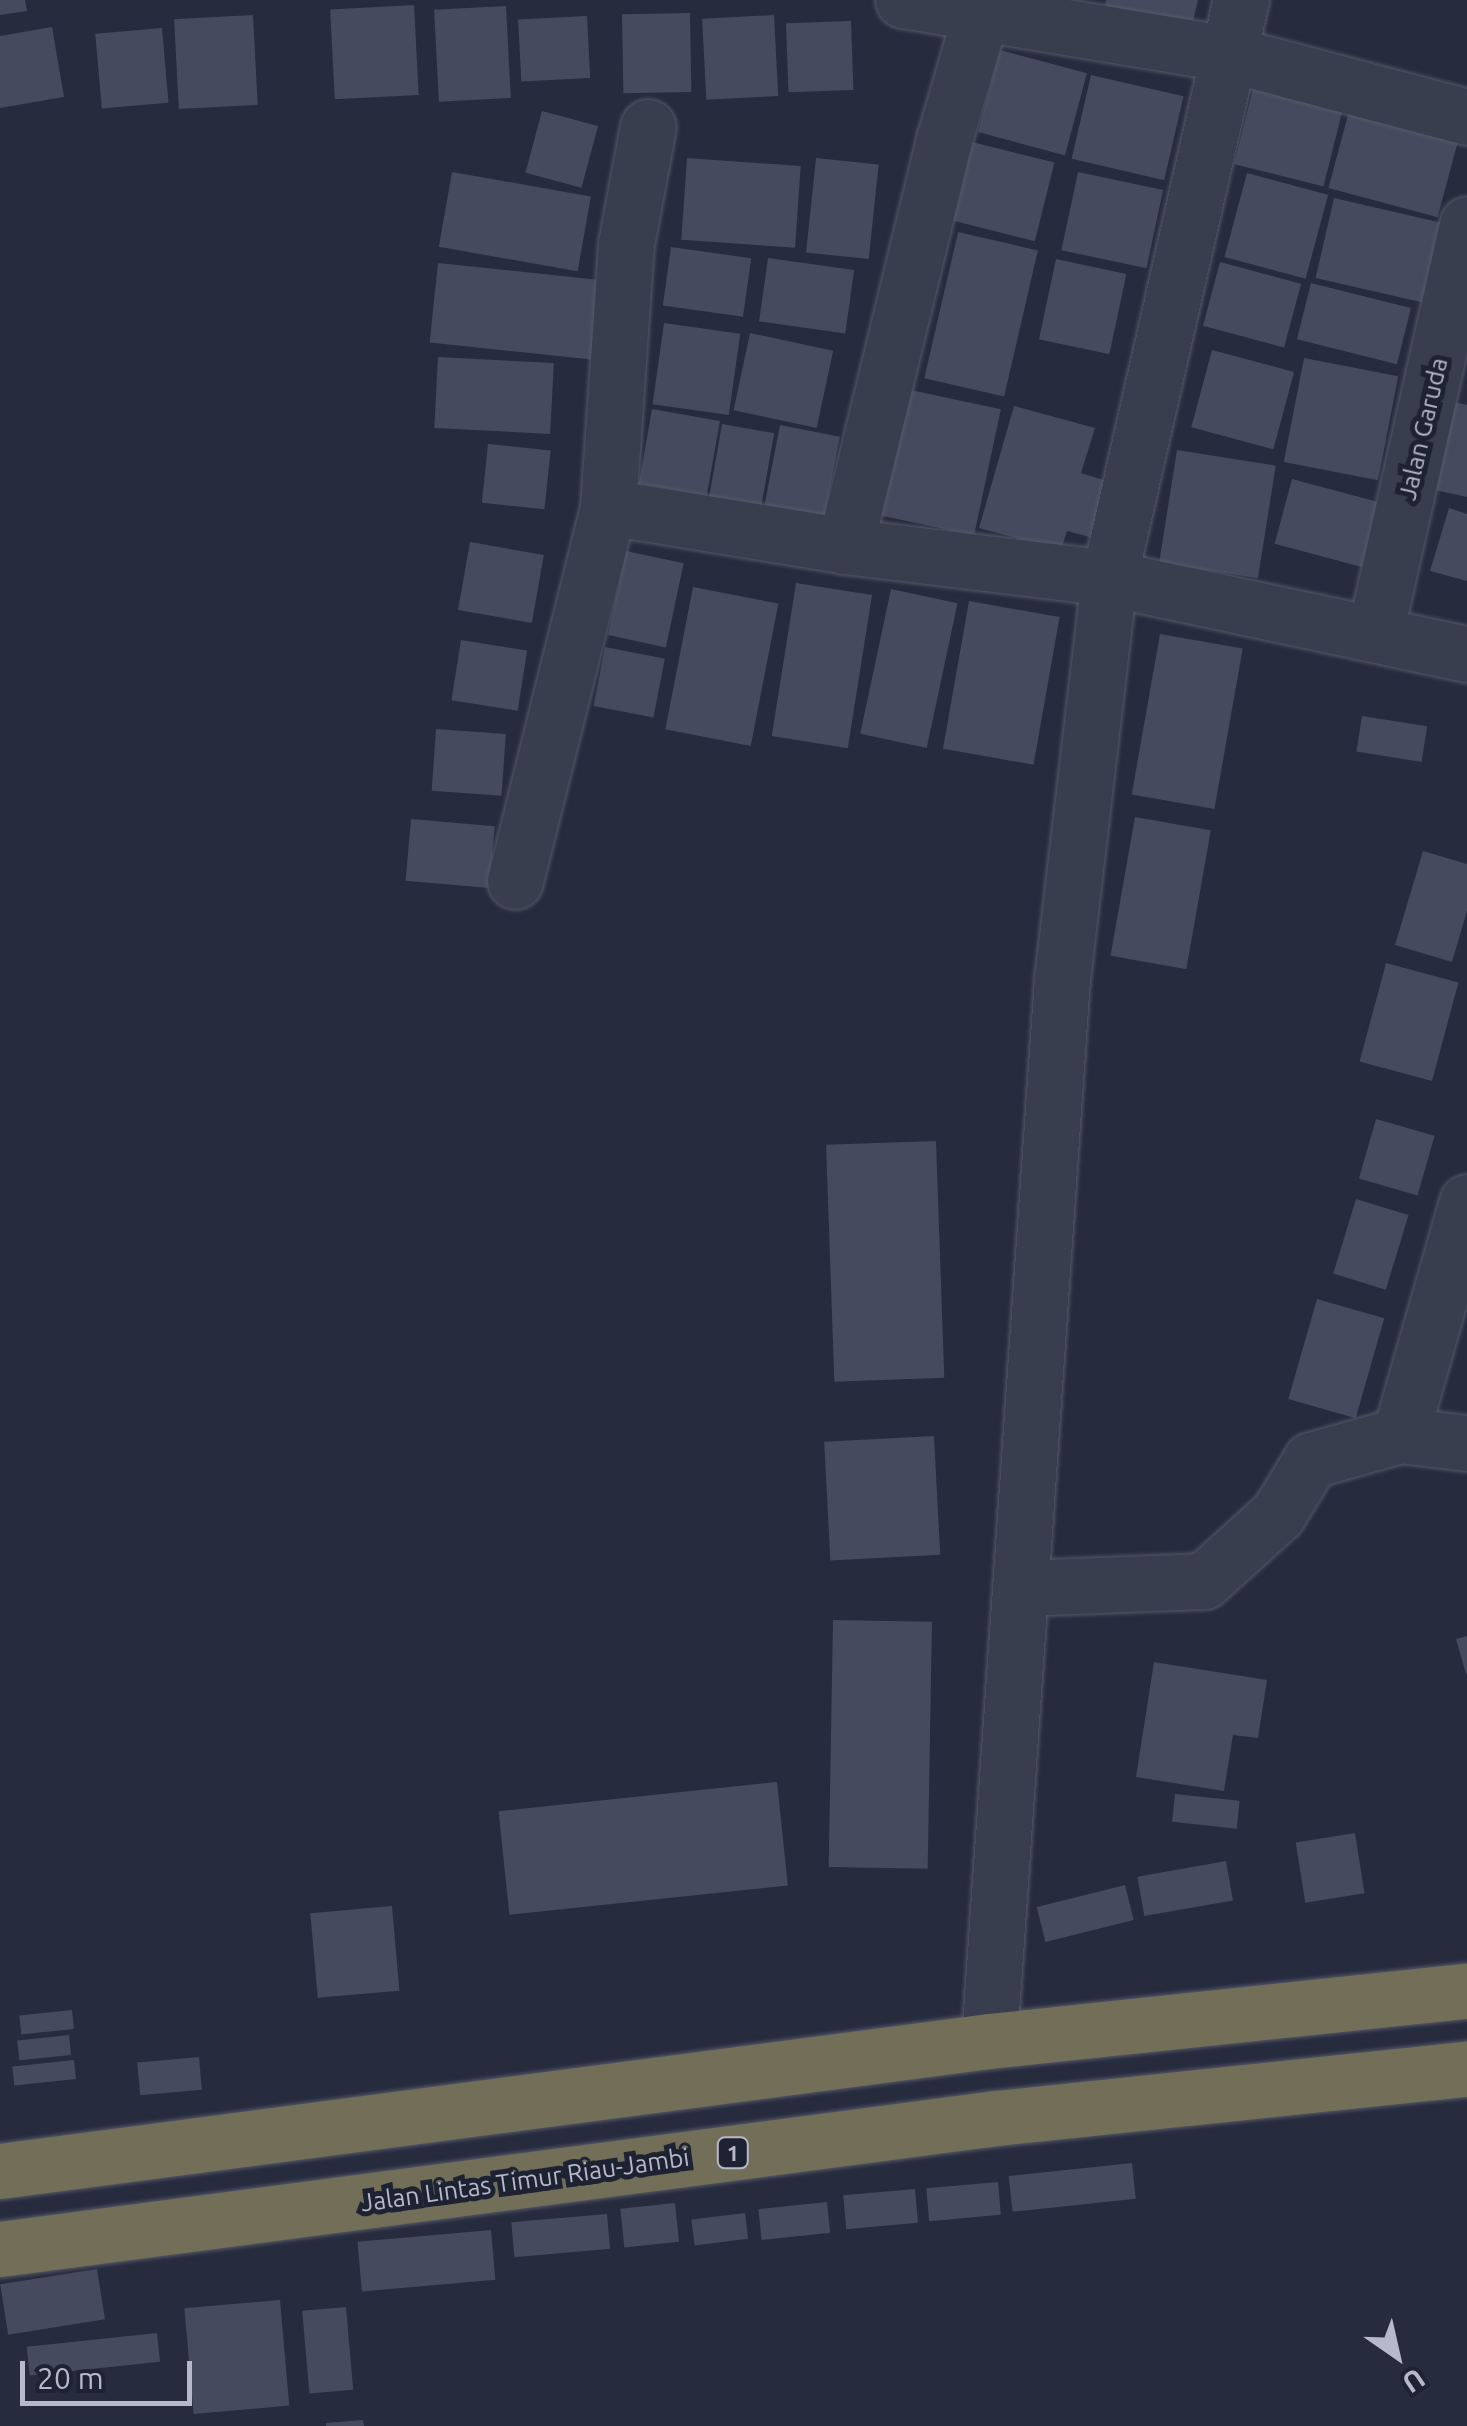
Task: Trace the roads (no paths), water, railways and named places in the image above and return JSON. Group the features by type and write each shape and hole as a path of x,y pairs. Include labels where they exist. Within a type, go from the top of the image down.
{"highway":[{"path":"0,2171 989,2040 1467,1991"},
{"name":"Jalan Lintas Timur Riau-Jambi","path":"0,2250 997,2118 1467,2069"}],"street":[{"path":"903,0 984,8 1230,54 1467,117"},
{"path":"989,2040 1062,979 1109,578 1241,0"},
{"path":"845,546 944,140 984,8"},
{"path":"515,881 608,507 626,244 648,127"},
{"name":"Jalan Garuda","path":"1375,633 1452,373 1467,224"},
{"path":"608,507 845,546 1109,578 1467,654"},
{"path":"1400,1435 1467,1202"},
{"path":"1020,1588 1204,1581 1278,1514 1311,1460 1400,1435 1467,1443"}]}
